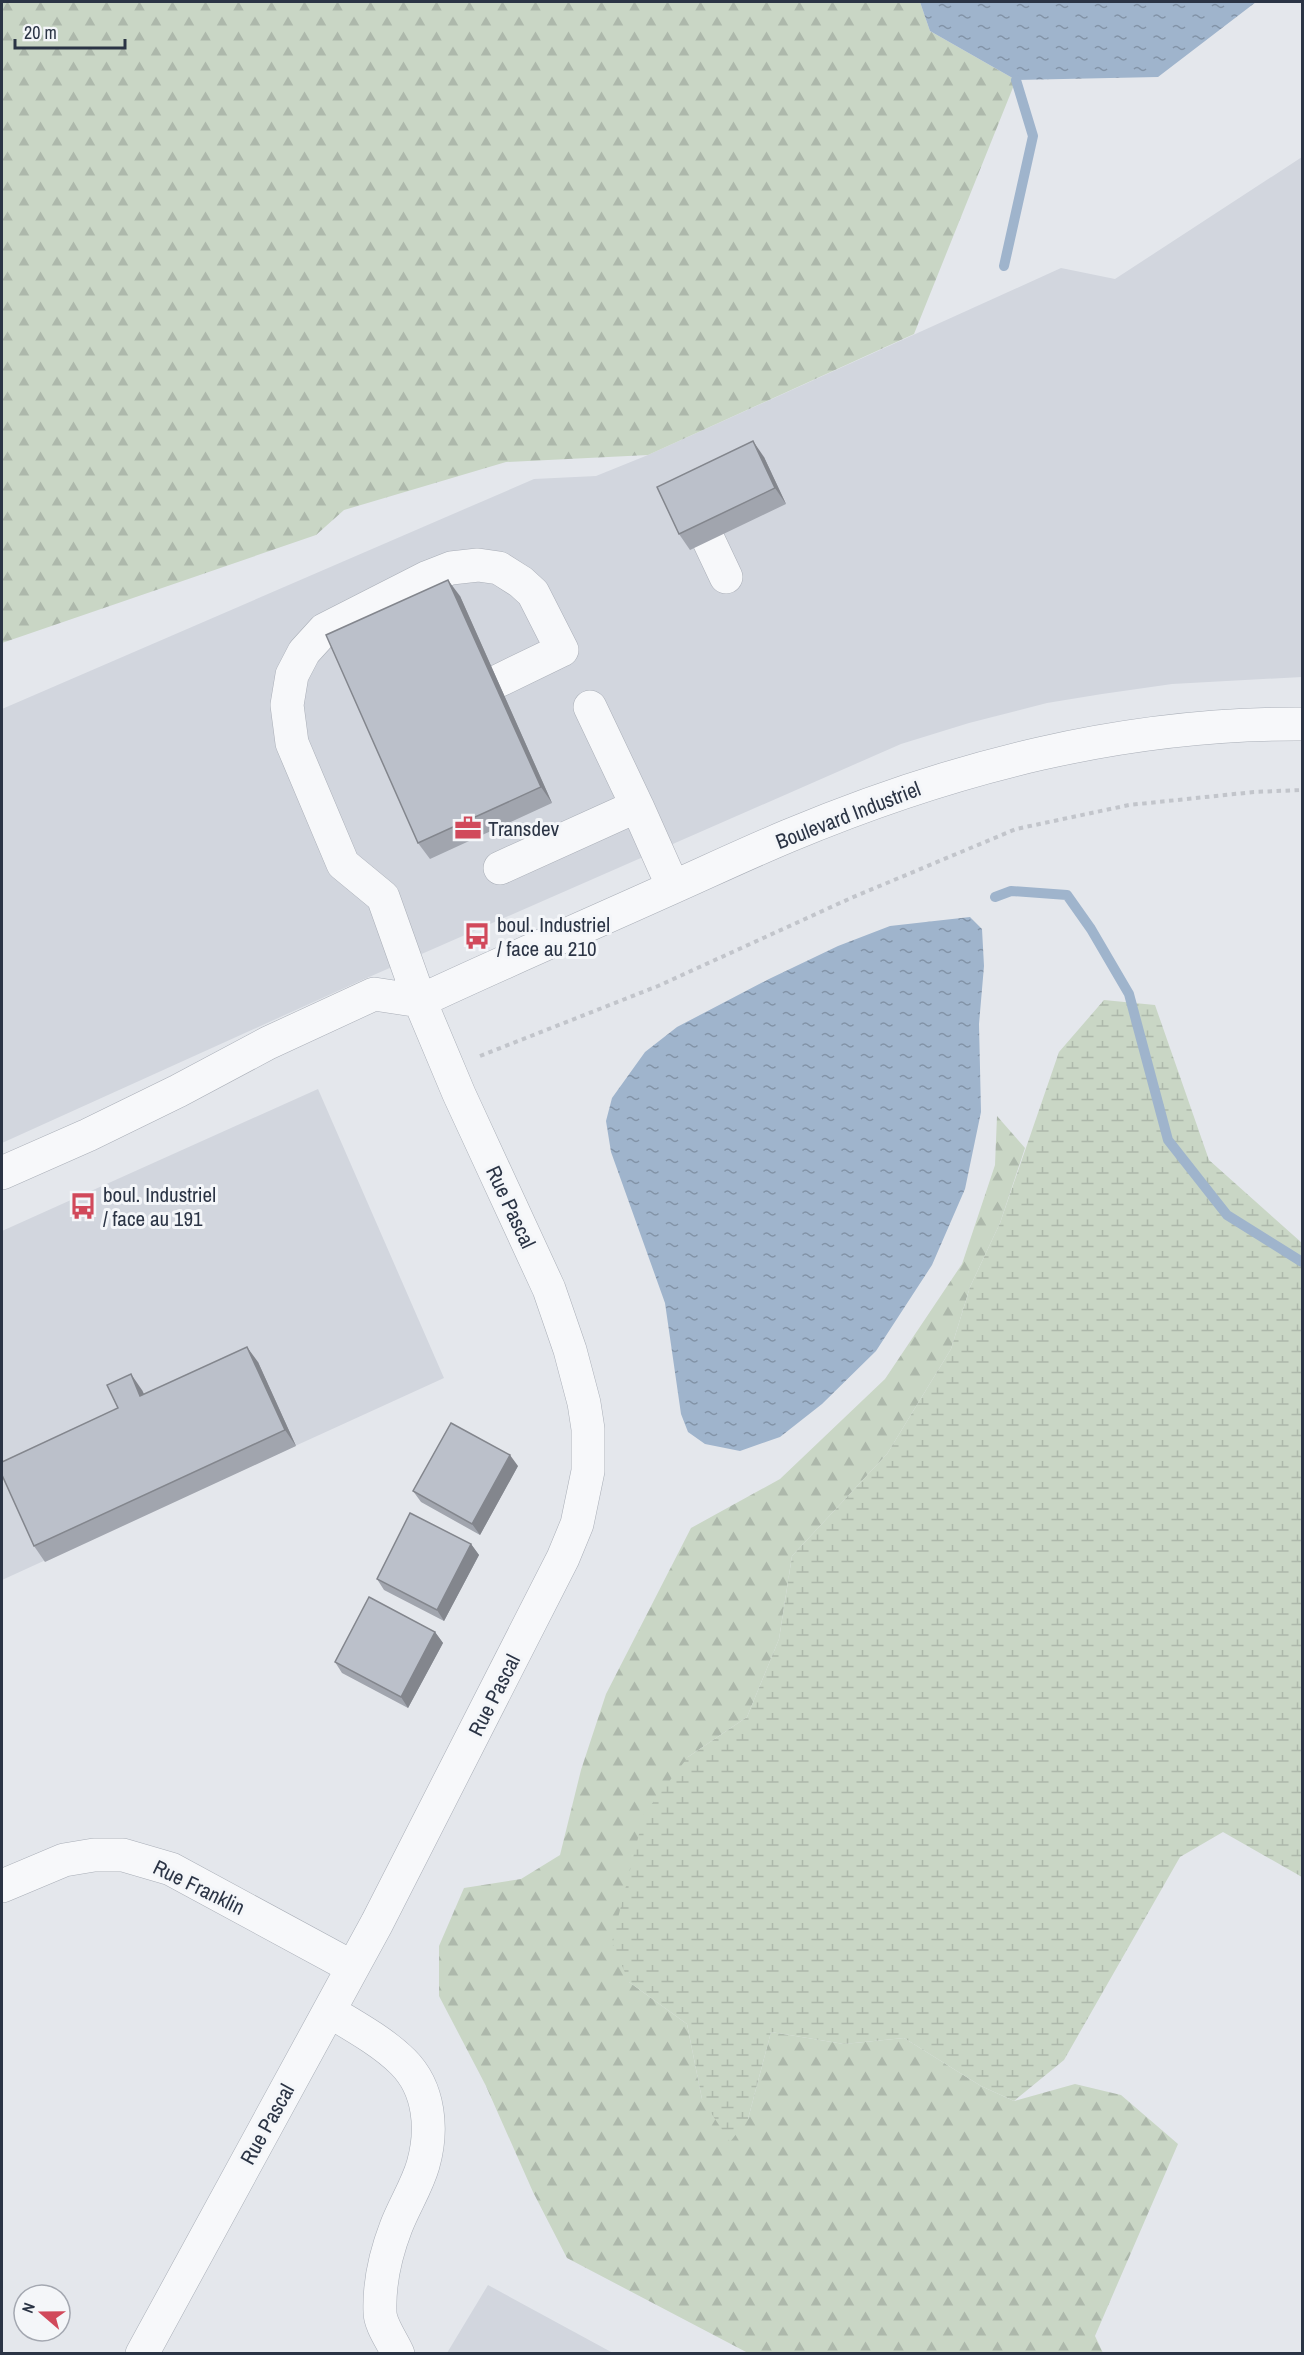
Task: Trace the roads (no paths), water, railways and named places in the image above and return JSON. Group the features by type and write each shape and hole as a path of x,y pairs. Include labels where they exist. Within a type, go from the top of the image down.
{"street":[{"path":"709,541 726,577"},
{"name":"Rue Pascal","path":"142,2354 329,2011 563,1558 577,1524 588,1471 588,1429 584,1402 570,1350 549,1288 459,1094 420,1001 383,897 343,864 292,743 287,705 292,675 304,652 324,630 428,577 451,568 478,565 500,568 521,582 533,593 562,650 498,681"},
{"path":"590,706 673,887"},
{"name":"Boulevard Industriel","path":"420,1001 797,832 966,772 1125,736 1228,726 1302,724"},
{"path":"500,868 637,806"},
{"path":"2,1173 98,1130 268,1043 374,994 420,1001"},
{"name":"Rue Franklin","path":"2,1886 64,1860 94,1855 132,1857 171,1869 352,1967"},
{"path":"329,2011 403,2062 415,2076 424,2098 430,2127 423,2165 395,2229 383,2272 380,2314 398,2354"}],"water":[{"path":"920,2 1256,2 1158,77 1016,80 930,31"},
{"path":"970,917 982,929 984,966 979,1024 981,1112 965,1189 932,1265 876,1351 822,1404 780,1437 740,1451 705,1444 688,1432 681,1414 665,1303 611,1152 606,1121 612,1098 645,1052 677,1027 769,979 838,946 890,926"}],"waterway":[{"path":"1004,266 1033,136 1016,80"},
{"path":"995,897 1011,891 1067,895 1091,929 1129,994 1168,1140 1227,1215 1302,1262"}],"place":[{"name":"Transdev","path":"468,828"},
{"name":"boul. Industriel / face au 210","path":"477,936"},
{"name":"boul. Industriel / face au 191","path":"83,1206"}]}
